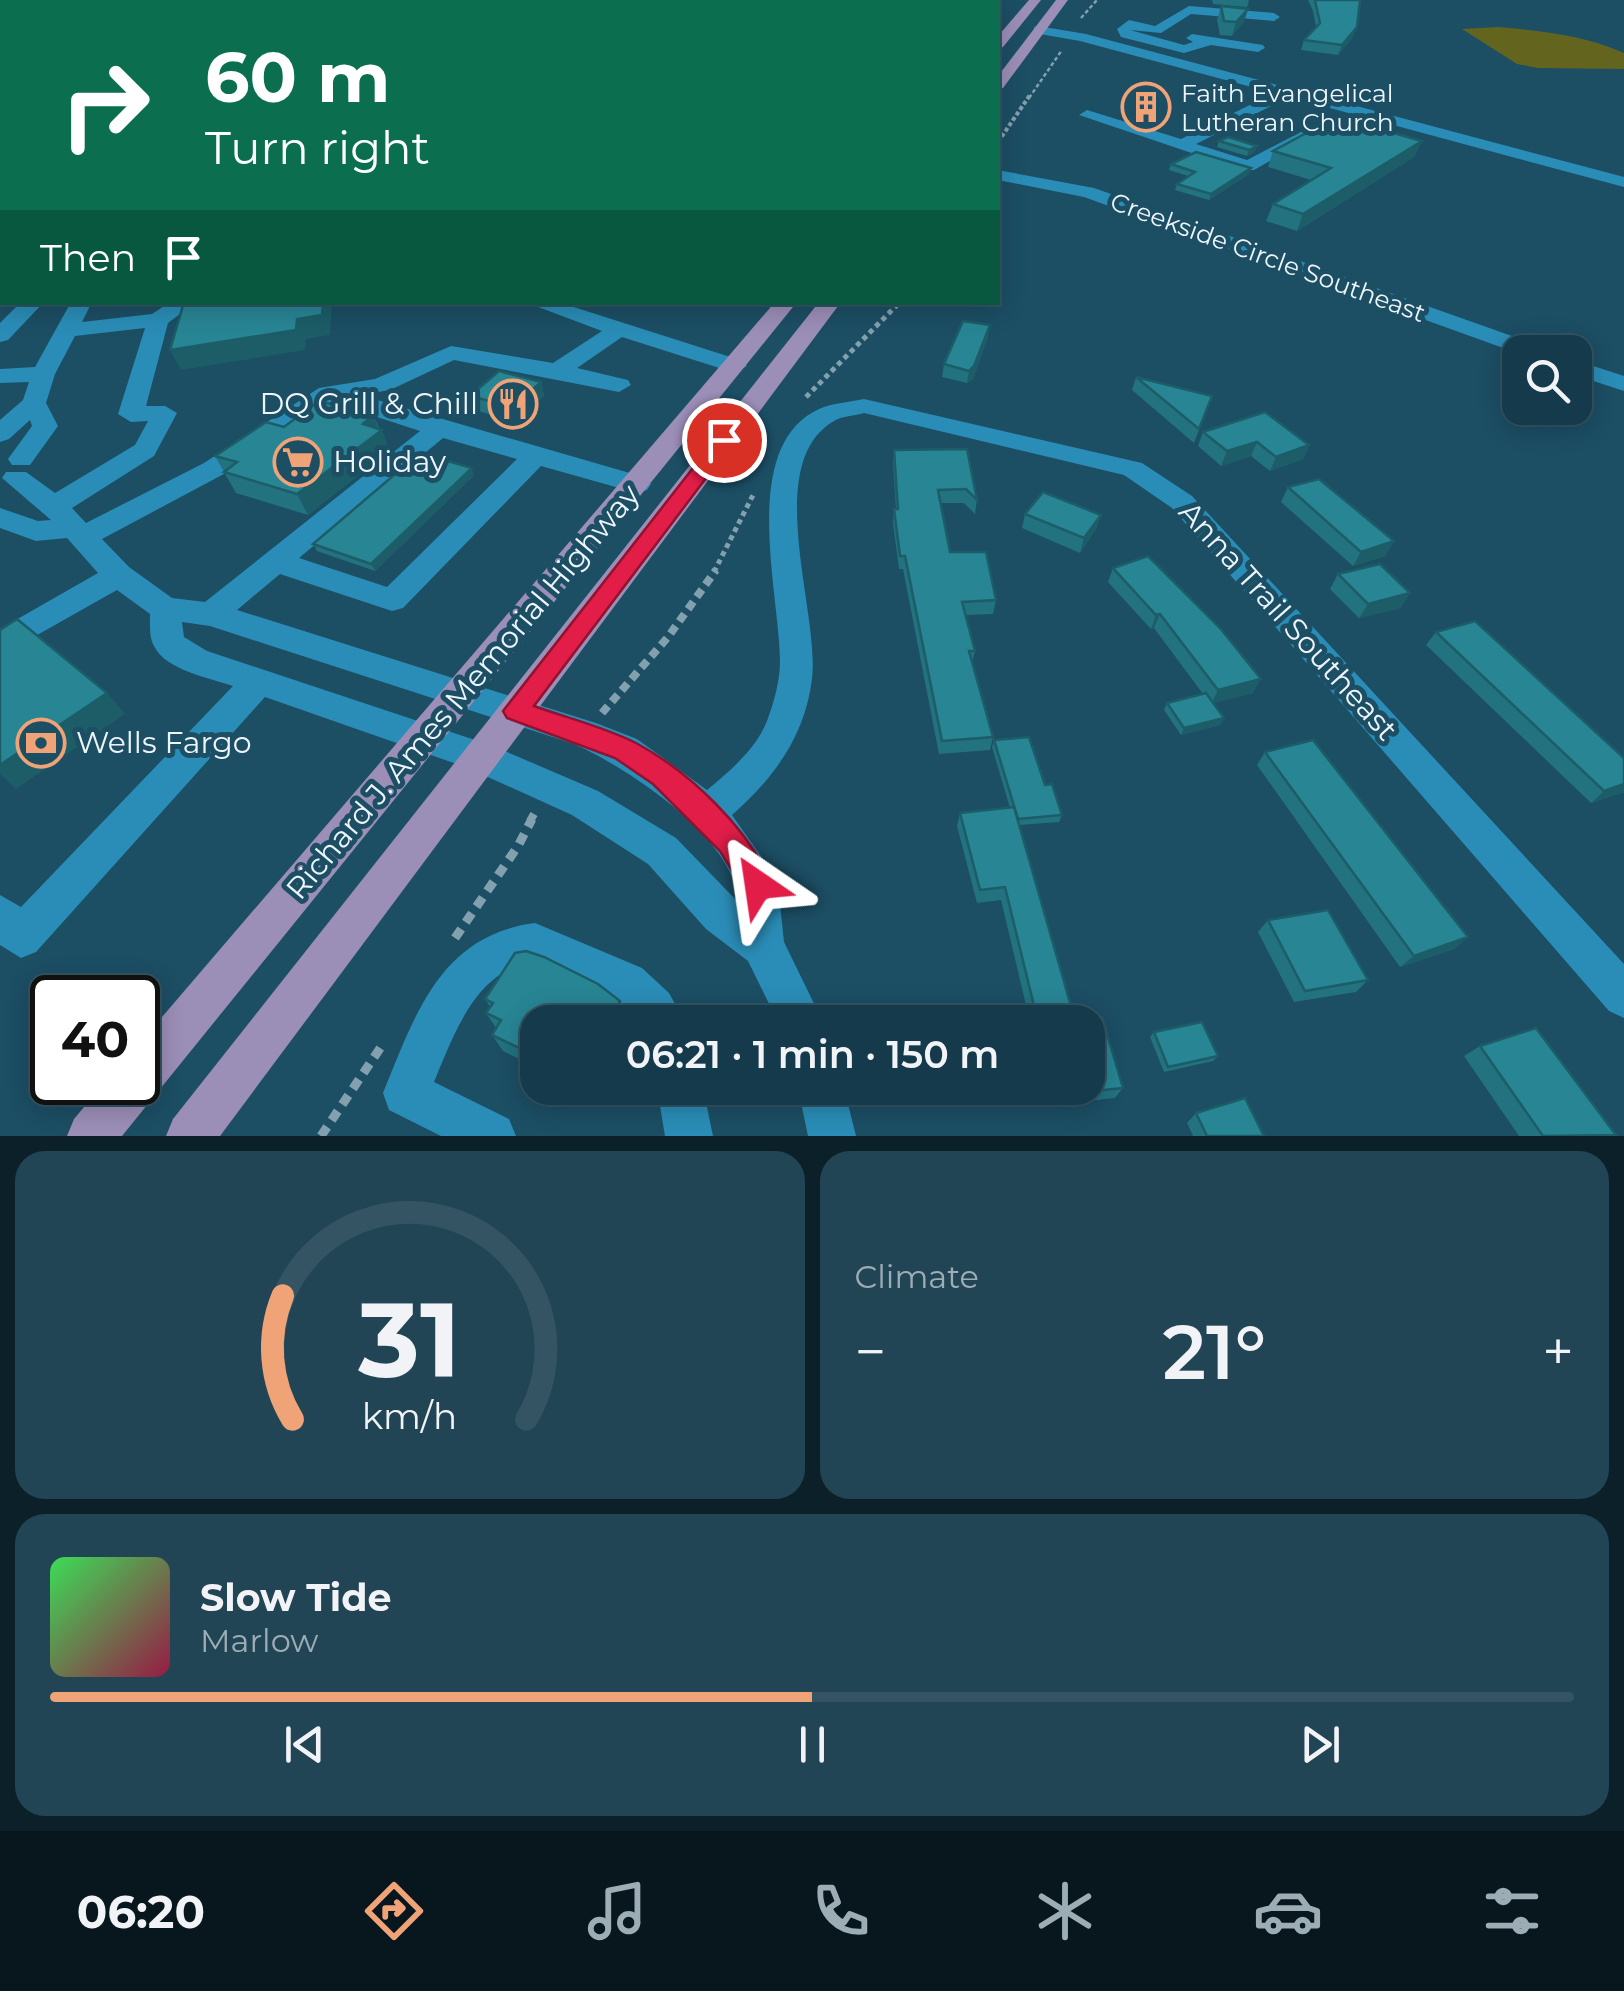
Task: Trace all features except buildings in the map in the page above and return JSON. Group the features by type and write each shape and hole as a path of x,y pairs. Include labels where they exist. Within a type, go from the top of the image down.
{"main road":[{"path":"1005,25 1035,0"},
{"path":"1000,82 1062,0"},
{"path":"1005,25 1038,30"},
{"name":"Richard J. Ames Memorial Highway","path":"160,1055 785,305"},
{"name":"Richard J. Ames Memorial Highway","path":"190,1136 829,305"},
{"name":"Richard J. Ames Memorial Highway","path":"92,1136 118,1105"}],"street":[{"path":"1224,75 1258,48 1274,17 1270,0"},
{"path":"1157,30 1182,11 1274,17"},
{"path":"1210,41 1184,48 1126,28 1258,48"},
{"path":"1038,30 1224,75 1624,182"},
{"path":"1182,146 1288,92"},
{"path":"1262,105 1296,114"},
{"path":"1087,115 1248,166 1329,124"},
{"name":"Creekside Circle Southeast","path":"1000,174 1088,192 1502,340"},
{"path":"0,335 31,305"},
{"path":"0,434 34,403 43,374 80,305"},
{"path":"67,330 158,320 181,305"},
{"path":"543,305 735,366"},
{"path":"70,524 145,450 165,413 131,414 158,320"},
{"path":"557,371 618,330"},
{"path":"0,517 36,531 70,524 213,469 328,393 380,386 451,354 620,384"},
{"path":"1592,373 1624,384"},
{"path":"0,376 43,374"},
{"path":"328,393 439,429 637,484"},
{"path":"34,403 44,426 9,470 70,524 118,575 166,609 211,614 516,711 624,750 663,775 730,841 758,885 763,946 792,1005"},
{"name":"Anna Trail Southeast","path":"706,814 763,760 788,713 796,661 782,544 783,494 793,456 808,426 819,415 837,406 864,406 1104,460 1159,482 1182,502 1624,996"},
{"path":"211,614 439,429"},
{"path":"276,562 392,600 536,456"},
{"path":"0,644 118,575"},
{"path":"166,609 168,643 195,660 257,684 426,737 573,797 635,833 688,876 720,915 763,946"},
{"path":"7,937 257,684"},
{"path":"492,1136 406,1093 456,991 471,969 494,953 538,944 634,986 650,1005"},
{"path":"683,1105 689,1136"},
{"path":"825,1105 832,1136"}],"path":[{"path":"1000,139 1096,0"}],"shaded area":[{"path":"1499,27 1563,35 1609,47 1624,53 1624,69 1538,68 1517,64 1462,29"}],"place":[{"name":"Faith Evangelical Lutheran Church","path":"1146,107"},
{"name":"DQ Grill & Chill","path":"513,404"},
{"name":"Holiday","path":"298,462"},
{"name":"Wells Fargo","path":"41,743"}],"route":[{"path":"724,440 516,711 584,732 624,750 663,775 699,806 730,841 758,885"}]}
